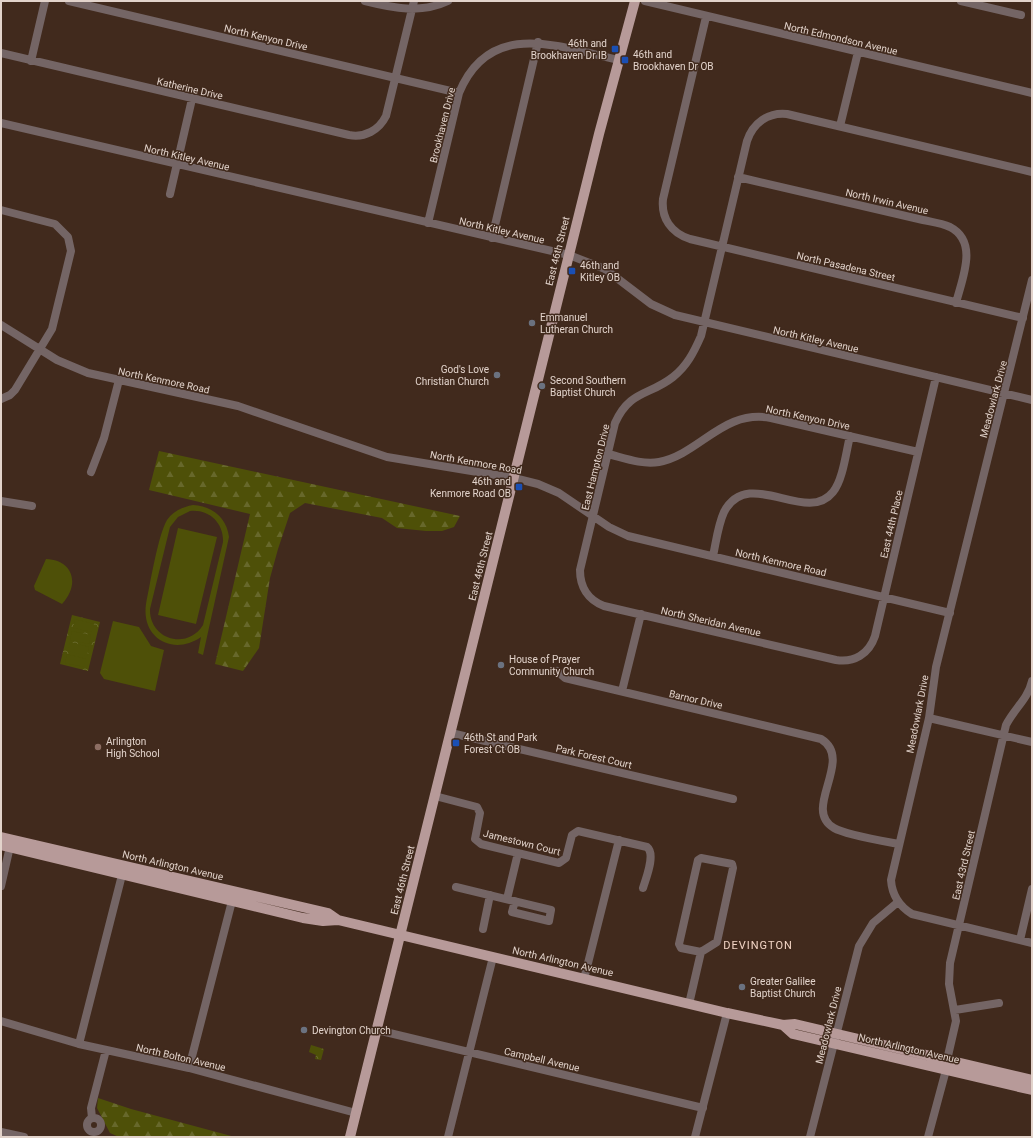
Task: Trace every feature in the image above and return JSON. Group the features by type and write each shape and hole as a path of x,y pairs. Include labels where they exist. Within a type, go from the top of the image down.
{"main road":[{"name":"East 46th Street","path":"350,1137 569,255 635,1"},
{"name":"North Arlington Avenue","path":"1,837 8,844 122,875 303,918 323,921 338,920 783,1025 793,1034 835,1038 946,1065 1032,1090"},
{"name":"North Arlington Avenue","path":"8,844 328,913 338,920"},
{"name":"North Arlington Avenue","path":"946,1065 1032,1080"}],"street":[{"path":"32,60 45,1"},
{"name":"North Kenyon Drive","path":"69,1 459,92"},
{"path":"365,1 392,7 413,5 429,8 448,1"},
{"name":"North Edmondson Avenue","path":"645,1 1032,93"},
{"path":"961,1 1021,15"},
{"path":"396,78 413,5"},
{"name":"North Pasadena Street","path":"706,16 663,198 663,211 668,224 675,231 683,237 722,247 1023,318"},
{"path":"492,238 538,42"},
{"name":"Brookhaven Drive","path":"428,224 459,92 473,69 492,53 518,43 538,42 619,60"},
{"path":"858,52 840,126 1032,172"},
{"name":"Katherine Drive","path":"1,53 349,136 359,136 373,131 385,118 396,78"},
{"path":"170,194 192,98"},
{"name":"East Hampton Drive","path":"582,583 580,570 615,423 624,408 641,393 664,383 680,370 694,352 704,322 738,177 749,136 754,127 762,119 772,115 785,114 840,126"},
{"name":"North Kitley Avenue","path":"1,123 428,224 569,255 599,266 660,309 677,316 1032,400"},
{"name":"North Irwin Avenue","path":"738,177 952,228 963,239 967,251 967,259 956,303"},
{"path":"1,210 51,222 60,228 66,235 70,244 71,255 54,322 40,350 15,390 1,399"},
{"name":"Meadowlark Drive","path":"810,1137 859,946 873,923 898,902 892,890 891,880 929,718 936,667 994,431 1005,394 1032,280"},
{"name":"North Kenmore Road","path":"1,325 40,350 76,369 238,406 387,457 514,478 550,488 611,529 628,536 950,613"},
{"name":"East 44th Place","path":"846,661 858,657 871,646 936,377"},
{"path":"91,472 104,438 119,380"},
{"name":"North Kenyon Drive","path":"608,454 643,462 660,461 675,456 733,422 756,416 771,418 918,452"},
{"path":"713,556 725,511 741,496 751,493 762,493 811,503 821,501 830,496 838,483 850,436"},
{"path":"1,501 32,506"},
{"name":"North Sheridan Avenue","path":"582,583 587,594 600,604 836,660 846,661"},
{"path":"622,692 641,614"},
{"name":"Barnor Drive","path":"557,671 565,678 818,738 830,747 833,756 833,763 823,805 826,820 830,825 838,830 899,844"},
{"name":"East 43rd Street","path":"928,1137 955,1033 955,1010 949,976 959,926 1004,736 1010,717 1025,699 1032,681"},
{"path":"929,718 1032,742"},
{"name":"Park Forest Court","path":"451,733 733,799"},
{"name":"Jamestown Court","path":"435,796 475,806 480,813 474,835 477,842 518,853 560,862 566,858 572,835 578,831 645,846 650,850 651,856 643,888"},
{"path":"584,979 619,840"},
{"path":"1,886 8,844"},
{"path":"456,887 511,900 518,853"},
{"path":"689,1004 702,952 714,945 716,942 733,868 732,864 702,858 698,860 679,944 681,948 702,952"},
{"path":"80,1044 122,875"},
{"path":"1020,940 1032,889"},
{"path":"483,929 490,895"},
{"path":"189,1068 232,901"},
{"path":"898,902 914,915 1032,943"},
{"path":"448,1137 493,957"},
{"path":"955,1010 999,1003"},
{"path":"695,1137 727,1013"},
{"name":"North Bolton Avenue","path":"1,1021 80,1044 189,1068 356,1113"},
{"name":"Campbell Avenue","path":"377,1030 703,1108"},
{"path":"92,1118 91,1108 106,1050"},
{"path":"1,1132 24,1137"}],"green space":[{"path":"159,451 460,516 454,527 442,531 426,531 397,528 382,518 305,503 290,513 270,578 259,648 243,671 215,664 250,514 149,490"},
{"path":"193,505 206,508 217,514 225,524 229,537 203,655 198,653 201,637 180,645 162,641 154,635 149,627 146,616 146,604 157,548 164,527 172,514 182,508","holes":["190,511 197,511 209,515 218,523 223,535 223,542 203,625 196,633 188,638 170,638 162,634 156,628 151,619 150,609 170,527 178,517"]},
{"path":"178,528 217,537 196,624 158,615"},
{"path":"46,559 55,560 63,564 71,575 71,589 68,597 62,604 35,590 34,586"},
{"path":"72,615 100,622 88,671 60,664"},
{"path":"75,619 94,624 92,632 73,628"},
{"path":"113,621 139,627 151,646 164,650 155,691 104,679 100,673"},
{"path":"72,631 91,635 89,644 70,640"},
{"path":"70,642 89,647 87,656 67,651"},
{"path":"67,654 86,659 84,667 65,663"},
{"path":"311,1045 324,1049 321,1060 315,1059 316,1055 309,1052"},
{"path":"98,1098 131,1109 235,1137 119,1137 110,1133 97,1108"}],"place":[{"name":"46th and Brookhaven Dr IB","path":"615,49"},
{"name":"46th and Brookhaven Dr OB","path":"625,60"},
{"name":"46th and Kitley OB","path":"572,271"},
{"name":"Emmanuel Lutheran Church","path":"532,323"},
{"name":"God's Love Christian Church","path":"497,375"},
{"name":"Second Southern Baptist Church","path":"542,386"},
{"name":"46th and Kenmore Road OB","path":"519,487"},
{"name":"House of Prayer Community Church","path":"501,665"},
{"name":"46th St and Park Forest Ct OB","path":"456,743"},
{"name":"Arlington High School","path":"98,747"},
{"name":"Greater Galilee Baptist Church","path":"742,987"},
{"name":"Devington Church","path":"304,1030"}],"district":[{"name":"DEVINGTON","path":"758,945"}]}
